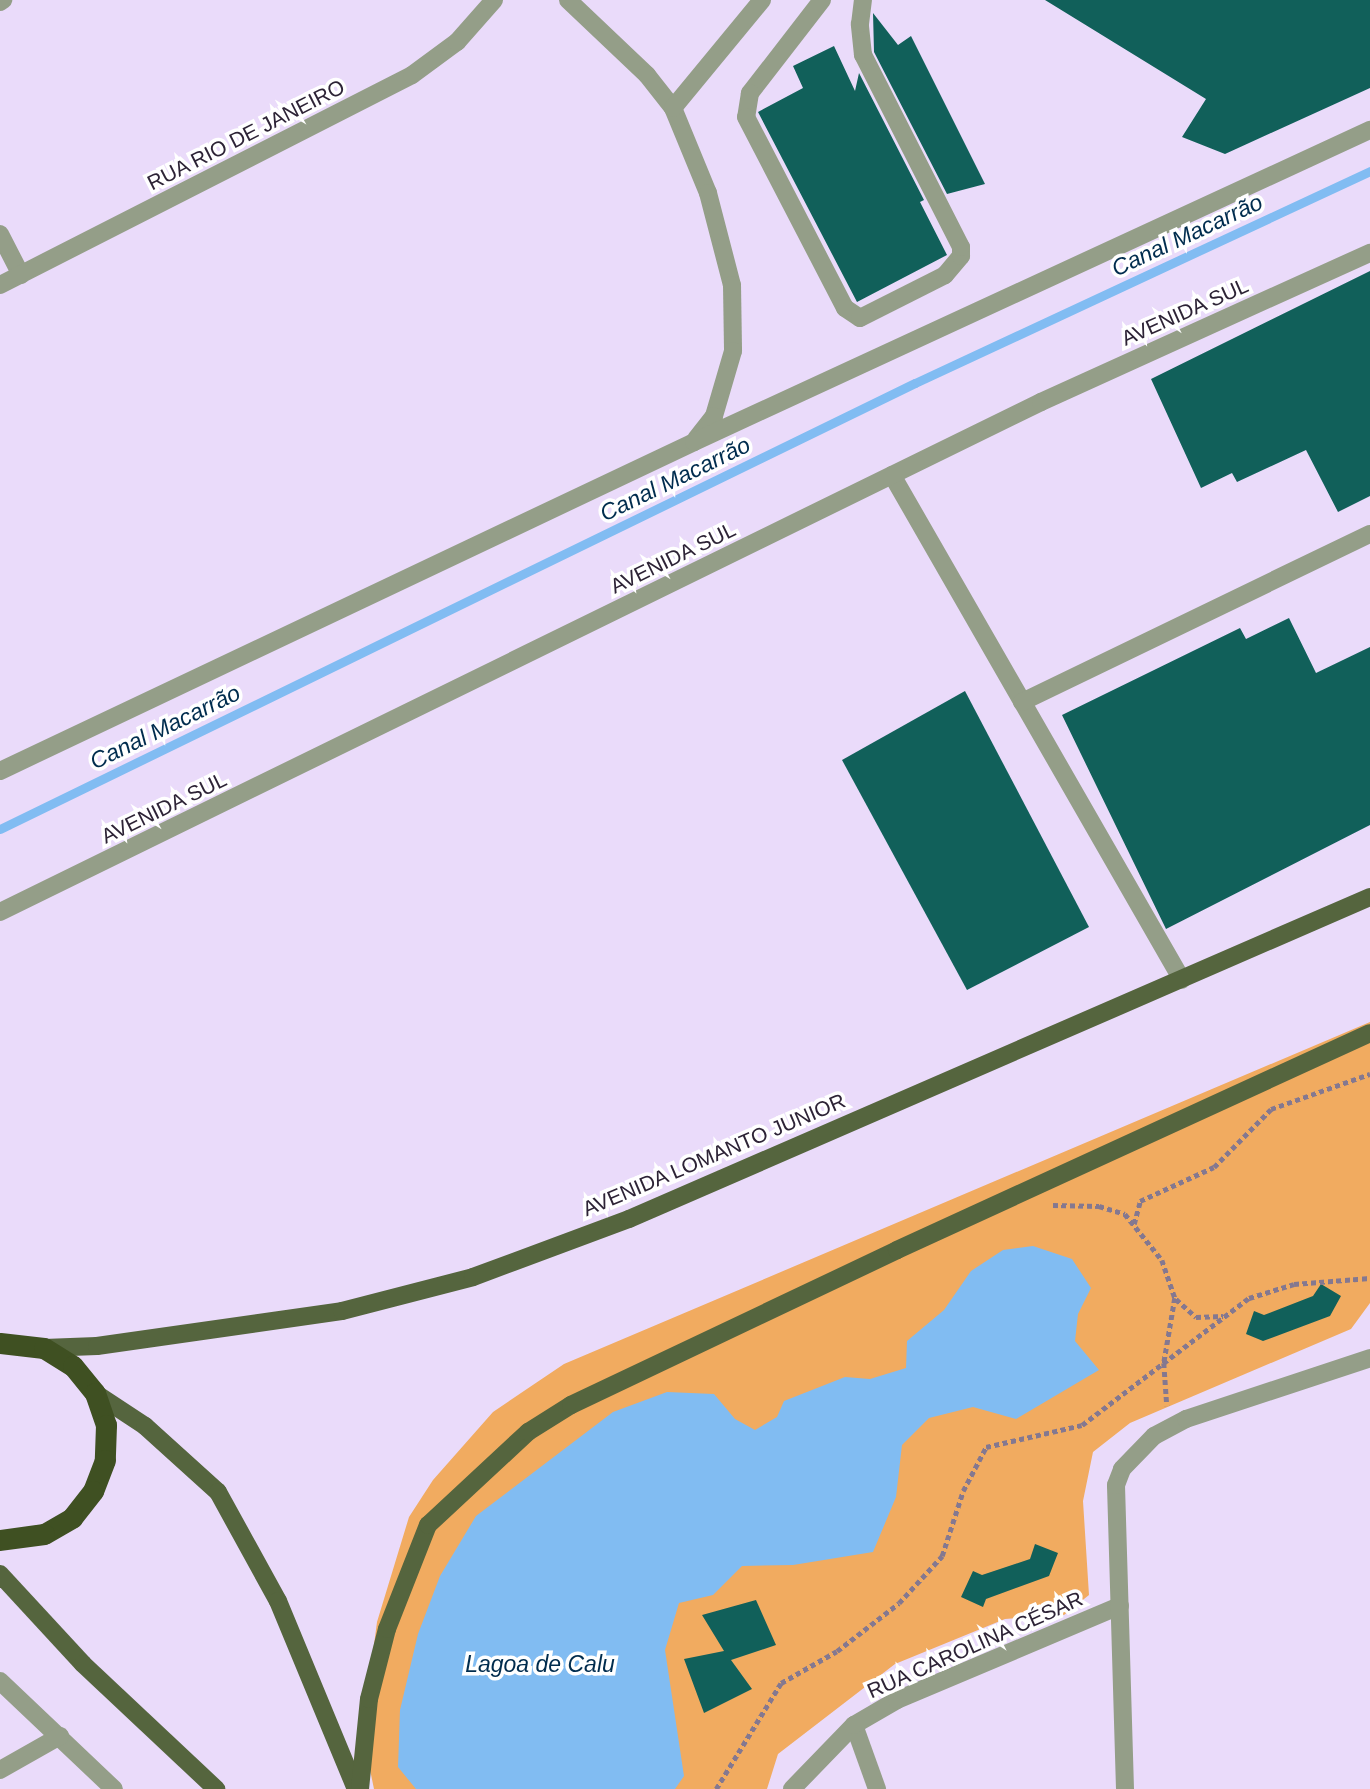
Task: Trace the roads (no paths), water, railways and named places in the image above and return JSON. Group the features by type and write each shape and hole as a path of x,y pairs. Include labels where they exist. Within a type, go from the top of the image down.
{"highway":[{"path":"0,1540 44,1534 72,1518 93,1491 105,1460 106,1425 95,1393 73,1366 44,1348 4,1340"}],"main road":[{"name":"AVENIDA LOMANTO JUNIOR","path":"44,1348 97,1346 342,1311 473,1277 629,1219 1370,897"},
{"path":"358,1789 369,1699 387,1629 428,1525 527,1432 571,1405 884,1255 1370,1033"},
{"path":"95,1393 145,1426 218,1492 278,1601 358,1789"},
{"path":"0,1574 83,1664 216,1789"}],"street":[{"name":"RUA RIO DE JANEIRO","path":"0,285 412,75 457,42 494,0"},
{"path":"568,0 647,75 673,108 708,193 732,285 733,351 724,390 714,416 694,442"},
{"path":"673,108 762,0"},
{"path":"822,0 750,93 746,117 845,309 860,318 946,275 961,256 961,247 863,55 860,23 863,0"},
{"path":"0,771 694,442 1370,130"},
{"path":"0,234 21,275"},
{"name":"AVENIDA SUL","path":"0,912 892,475 1370,253"},
{"path":"892,475 1182,980"},
{"path":"1022,702 1370,534"},
{"path":"1125,1789 1116,1485 1122,1469 1137,1451 1169,1428 1370,1359"},
{"name":"RUA CAROLINA CÉSAR","path":"792,1789 854,1725 897,1700 1120,1606"},
{"path":"0,1681 114,1789"},
{"path":"854,1725 877,1789"},
{"path":"0,1770 60,1736"}],"water":[{"name":"Lagoa de Calu","path":"1033,1246 1072,1259 1091,1288 1078,1314 1075,1341 1099,1370 1016,1419 973,1407 929,1418 902,1445 896,1497 873,1552 793,1565 742,1566 713,1595 679,1603 665,1650 684,1776 675,1789 416,1789 398,1767 400,1710 418,1634 440,1576 476,1516 613,1412 667,1392 714,1394 735,1419 755,1430 777,1417 784,1401 845,1377 870,1379 906,1368 907,1341 944,1310 971,1271 1003,1250"}],"waterway":[{"name":"Canal Macarrão","path":"0,829 915,383 1370,171"}]}
